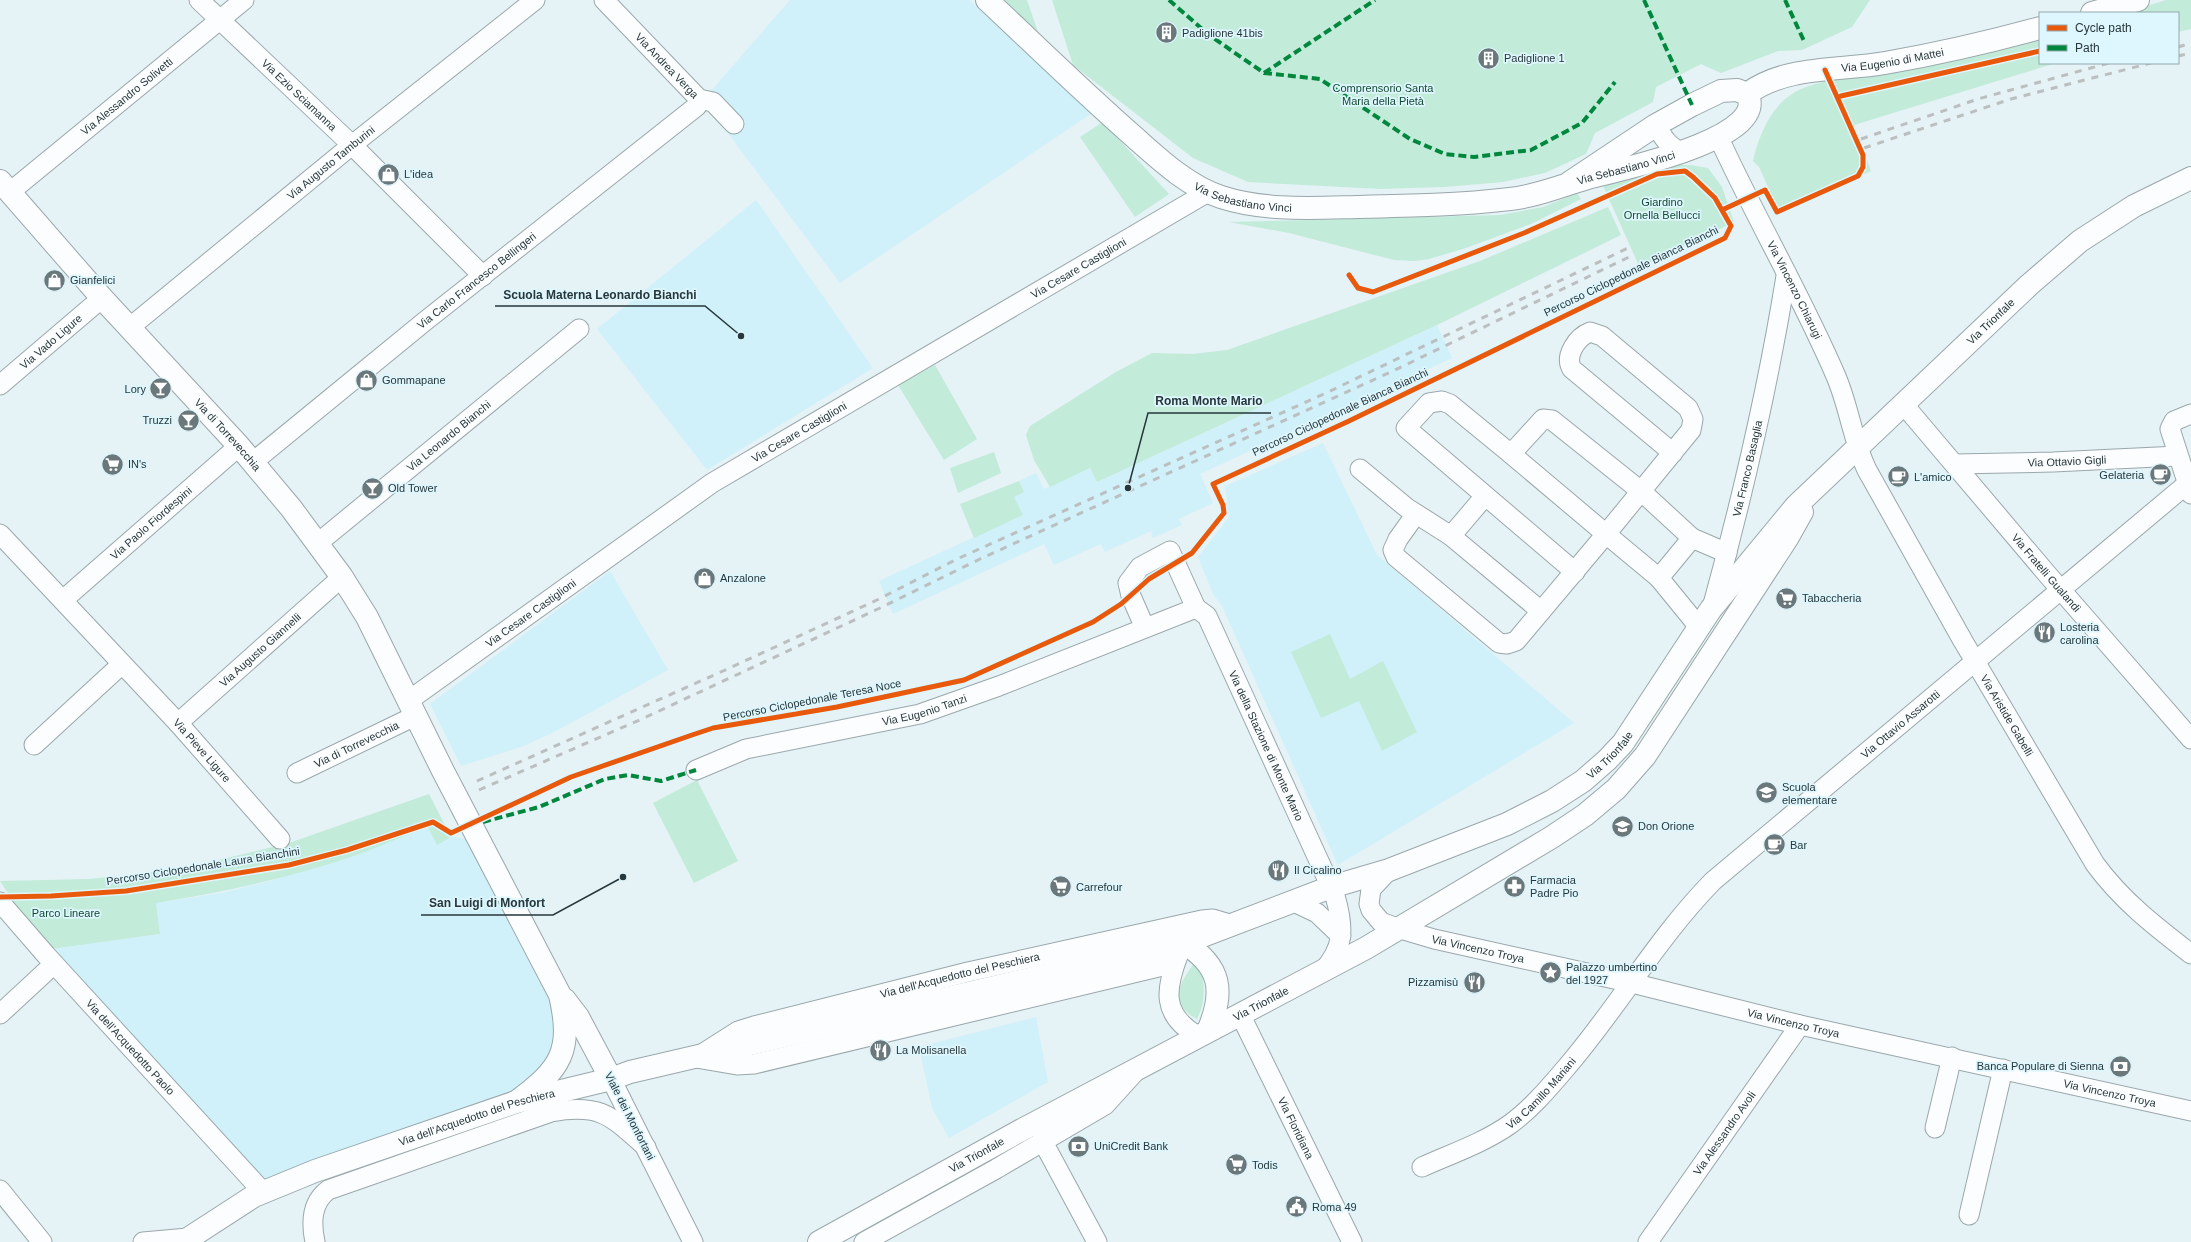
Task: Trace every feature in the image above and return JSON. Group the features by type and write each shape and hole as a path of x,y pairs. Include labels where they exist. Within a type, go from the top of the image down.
{"main road":[{"name":"Via Sebastiano Vinci","path":"987,0 1104,111 1153,154 1208,192 1243,203 1256,205 1326,207 1394,206 1509,200 1535,196 1569,183 1683,153 1740,124 1747,116 1751,105 1747,94 1737,90 1721,91 1656,125 1569,183"},
{"path":"2096,12 2138,0"},
{"name":"Via Eugenio di Mattei","path":"1747,94 1762,84 1793,74 1884,63 2039,28"},
{"name":"Via Trionfale","path":"1389,870 1513,821 1552,801 1593,772 1623,743 1698,627 1782,521 2029,285 2080,241 2134,206 2191,178"},
{"name":"Via di Torrevecchia","path":"3,185 129,328 246,454 318,543 342,576 361,606 470,824"},
{"name":"Via Trionfale","path":"819,1242 1016,1133 1322,972 1552,837 1585,815 1629,776 1680,705 1788,537 1811,493"},
{"name":"Viale dei Monfortani","path":"470,824 560,995 578,1017 611,1079"},
{"name":"Via dell'Acquedotto del Peschiera","path":"186,1240 241,1204 263,1192 359,1155 516,1102 611,1079 623,1074 1184,943 1331,887 1389,870"},
{"path":"1184,943 1209,962 1216,979 1216,1006 1203,1034"},
{"name":"Viale dei Monfortani","path":"516,1102 546,1077 562,1052 566,1028 560,995"}],"street":[{"name":"Via Ezio Sciamanna","path":"198,0 352,146 483,276"},
{"name":"Via Alessandro Solivetti","path":"3,185 220,20 244,0"},
{"name":"Via Augusto Tamburini","path":"129,328 352,146 535,0"},
{"name":"Via Andrea Verga","path":"604,0 699,99 713,102 734,124"},
{"name":"Via Carlo Francesco Bellingeri","path":"246,454 483,276 697,106 699,99"},
{"path":"1656,125 1667,143 1673,149 1683,153"},
{"name":"Via Vincenzo Chiarugi","path":"1718,136 1786,276 1812,324 1836,376 1858,448"},
{"name":"Via Cesare Castiglioni","path":"412,708 703,490 1208,192"},
{"name":"Via Franco Basaglia","path":"1711,609 1727,553 1778,327 1786,276"},
{"name":"Via Vado Ligure","path":"0,385 102,298"},
{"path":"1778,327 1792,321 1812,324"},
{"name":"Via Leonardo Bianchi","path":"318,543 579,329"},
{"path":"1416,514 1398,539 1393,550 1396,557 1499,643 1508,644 1516,641 1642,492 1673,454 1691,430 1693,419 1688,408 1602,336 1594,332 1586,333 1569,355 1569,364 1572,369 1673,454"},
{"path":"1575,572 1406,428 1429,403 1442,401 1450,404 1660,578 1698,627"},
{"name":"Via Fratelli Gualandi","path":"1904,405 2060,590 2191,739"},
{"path":"2189,489 2171,433 2171,426 2176,419 2191,414"},
{"path":"1511,454 1543,419 1552,420 1642,492 1692,538 1727,553"},
{"name":"Via Aristide Gabelli","path":"1858,448 1878,490 1975,661 2103,875 2130,905 2191,954"},
{"name":"Via Paolo Fiordespini","path":"63,600 246,454"},
{"name":"Via Ottavio Gigli","path":"1955,464 2053,462 2178,456"},
{"path":"1360,469 1416,514 1451,536 1541,611"},
{"name":"Via Ottavio Assarotti","path":"1632,983 1688,908 1713,881 2060,590 2189,489"},
{"path":"1451,536 1485,496"},
{"name":"Via Pieve Ligure","path":"0,534 178,723 280,839"},
{"path":"1660,578 1692,538"},
{"path":"1145,628 1131,596 1128,583 1140,567 1170,551 1196,608"},
{"name":"Via Augusto Giannelli","path":"178,723 342,576"},
{"name":"Via Eugenio Tanzi","path":"696,770 746,749 920,714 999,686 1196,608"},
{"name":"Via della Stazione di Monte Mario","path":"1196,608 1207,616 1331,887"},
{"path":"34,745 122,664"},
{"name":"Via di Torrevecchia","path":"298,774 412,708"},
{"name":"Via Trionfale","path":"1389,870 1371,889 1369,904 1371,910 1381,922 1397,928"},
{"name":"Via Trionfale","path":"1322,972 1334,957 1341,936 1340,917 1331,887"},
{"name":"Via dell'Acquedotto Paolo","path":"0,902 54,964 263,1192"},
{"path":"1294,902 1317,913 1341,936"},
{"name":"Via dell'Acquedotto del Peschiera","path":"695,1058 731,1035 745,1029 961,974 1202,920 1213,919 1234,925"},
{"name":"Via Vincenzo Troya","path":"1397,928 1434,939 1632,983 1800,1025 1952,1057 2191,1111"},
{"path":"1184,943 1175,963 1169,988 1169,1004 1175,1018 1181,1025 1203,1034"},
{"name":"Via dell'Acquedotto del Peschiera","path":"695,1058 737,1065 754,1064 1175,963"},
{"path":"2,1007 54,964"},
{"name":"Via Camillo Mariani","path":"1422,1167 1482,1140 1517,1119 1551,1086 1580,1052 1632,983"},
{"name":"Via Floridiana","path":"1240,1014 1345,1240"},
{"name":"Via Alessandro Avoli","path":"1648,1242 1800,1025"},
{"path":"1935,1128 1952,1057"},
{"path":"1969,1215 2003,1069"},
{"name":"Via Trionfale","path":"864,1242 996,1169 1042,1140 1105,1105 1136,1071"},
{"name":"Viale dei Monfortani","path":"611,1079 691,1237"},
{"name":"Via dell'Acquedotto del Peschiera","path":"315,1242 313,1217 319,1198 328,1190 551,1112 595,1110 619,1123 646,1147"},
{"path":"1042,1140 1097,1242"},
{"path":"359,1155 402,1163"},
{"path":"0,1190 42,1242"},
{"path":"143,1242 186,1240"}],"shaded area":[{"path":"790,0 969,0 1092,113 840,283 703,100"},
{"path":"756,200 873,368 707,470 597,329"},
{"path":"1437,325 1452,358 1200,474 1213,503 1179,519 1182,525 1153,538 1151,531 1105,552 1101,544 1054,565 1044,544 893,614 879,581 1022,515 1014,497 1024,492 1019,481 1036,473 1044,489 1090,468 1097,482"},
{"path":"1323,443 1377,555 1574,723 1338,865 1222,606 1213,594 1198,557 1229,517 1225,486"},
{"path":"610,571 668,670 558,730 524,746 461,766 430,704"},
{"path":"428,827 437,844 451,837 467,839 550,999 557,1016 555,1040 546,1061 506,1098 264,1178 51,949 160,934 156,903 221,893 270,881 354,856"},
{"path":"1036,1017 1048,1082 949,1138 932,1108 919,1047"}],"green space":[{"path":"1000,0 1027,0 1040,38"},
{"name":"Comprensorio Santa Maria della Pietà","path":"1052,0 1870,0 1852,27 1802,50 1778,51 1721,73 1701,64 1656,87 1653,102 1595,133 1586,154 1545,173 1503,182 1445,187 1381,189 1248,182 1193,158 1073,65"},
{"path":"2166,0 2191,0 2191,29 2179,32 2179,12 2126,12"},
{"path":"2039,35 2039,64 2053,64 1854,125 1871,171 1781,213 1779,211 1759,167 1753,161 1758,143 1766,124 1777,107 1784,100 1802,89 1825,82 1877,74 1965,55"},
{"path":"1103,122 1169,194 1135,217 1080,137"},
{"name":"Giardino Ornella Bellucci","path":"1666,165 1690,165 1708,168 1722,187 1734,222 1640,268 1600,179"},
{"path":"1577,193 1581,199 1531,224 1466,248 1429,259 1414,261 1394,260 1289,233 1229,222 1500,215 1543,207"},
{"path":"1608,207 1621,235 1437,325 1097,482 1090,468 1050,487 1034,460 1026,435 1030,426 1116,372 1152,353 1192,354 1227,350 1480,261"},
{"path":"935,365 977,439 944,460 898,385"},
{"path":"994,452 1001,473 958,493 950,468"},
{"path":"1019,481 1024,492 1014,497 1023,515 974,538 960,504"},
{"path":"1330,634 1350,679 1383,661 1417,732 1382,751 1359,701 1321,718 1291,652"},
{"path":"697,780 738,861 694,883 653,803"},
{"name":"Parco Lineare","path":"429,794 451,837 437,845 428,827 354,856 281,878 156,903 160,934 51,949 19,910 0,881 89,879 140,874 206,863 289,843"},
{"path":"1195,962 1200,966 1204,987 1202,1006 1197,1019 1188,1013 1179,1000 1181,985"}],"railway":[{"path":"2179,47 2191,43"},
{"path":"2179,56 2191,53"},
{"path":"1861,139 1978,99 2105,64"},
{"path":"1864,148 2011,99 2147,64"},
{"path":"477,781 877,600 957,559 1326,393 1628,248"},
{"path":"479,790 644,718 880,608 980,559 1395,370 1631,256"}],"marked path":[{"path":"1169,0 1209,35 1264,73 1320,79 1410,139 1445,154 1474,157 1531,150 1582,123 1615,82"},
{"path":"1264,73 1375,0"},
{"path":"1644,0 1692,105"},
{"path":"1785,0 1804,41"},
{"path":"483,822 539,807 605,779 628,775 661,781 696,770"}],"cycle path":[{"path":"1841,96 2039,51"},
{"path":"1722,210 1765,190 1777,212 1858,176 1863,167 1863,155 1825,70"},
{"name":"Percorso Ciclopedonale Bianca Bianchi","path":"0,897 51,896 126,891 289,865 347,850 433,822 451,833 571,777 713,728 837,707 964,680 1093,622 1121,604 1149,579 1192,553 1224,513 1223,505 1213,484 1349,421 1725,238 1731,226 1715,198 1685,171 1657,174 1524,233 1373,292 1358,288 1349,275"}],"place":[{"name":"Padiglione 41bis","path":"1166,33"},
{"name":"Padiglione 1","path":"1488,58"},
{"name":"L'idea","path":"389,174"},
{"name":"Gianfelici","path":"55,280"},
{"name":"Scuola Materna Leonardo Bianchi","path":"741,336"},
{"name":"Gommapane","path":"366,380"},
{"name":"Lory","path":"161,389"},
{"name":"Truzzi","path":"188,420"},
{"name":"IN's","path":"113,464"},
{"name":"Gelateria","path":"2160,475"},
{"name":"L'amico","path":"1898,477"},
{"name":"Old Tower","path":"372,488"},
{"name":"Roma Monte Mario","path":"1128,488"},
{"name":"Anzalone","path":"704,578"},
{"name":"Tabaccheria","path":"1787,598"},
{"name":"Losteria carolina","path":"2045,633"},
{"name":"Scuola elementare","path":"1767,793"},
{"name":"Don Orione","path":"1622,826"},
{"name":"Bar","path":"1774,845"},
{"name":"Il Cicalino","path":"1278,870"},
{"name":"San Luigi di Monfort","path":"623,877"},
{"name":"Farmacia Padre Pio","path":"1514,886"},
{"name":"Carrefour","path":"1061,887"},
{"name":"Palazzo umbertino del 1927","path":"1551,973"},
{"name":"Pizzamisù","path":"1474,982"},
{"name":"La Molisanella","path":"880,1050"},
{"name":"Banca Populare di Sienna","path":"2120,1066"},
{"name":"UniCredit Bank","path":"1079,1146"},
{"name":"Todis","path":"1237,1165"},
{"name":"Roma 49","path":"1297,1207"}]}
